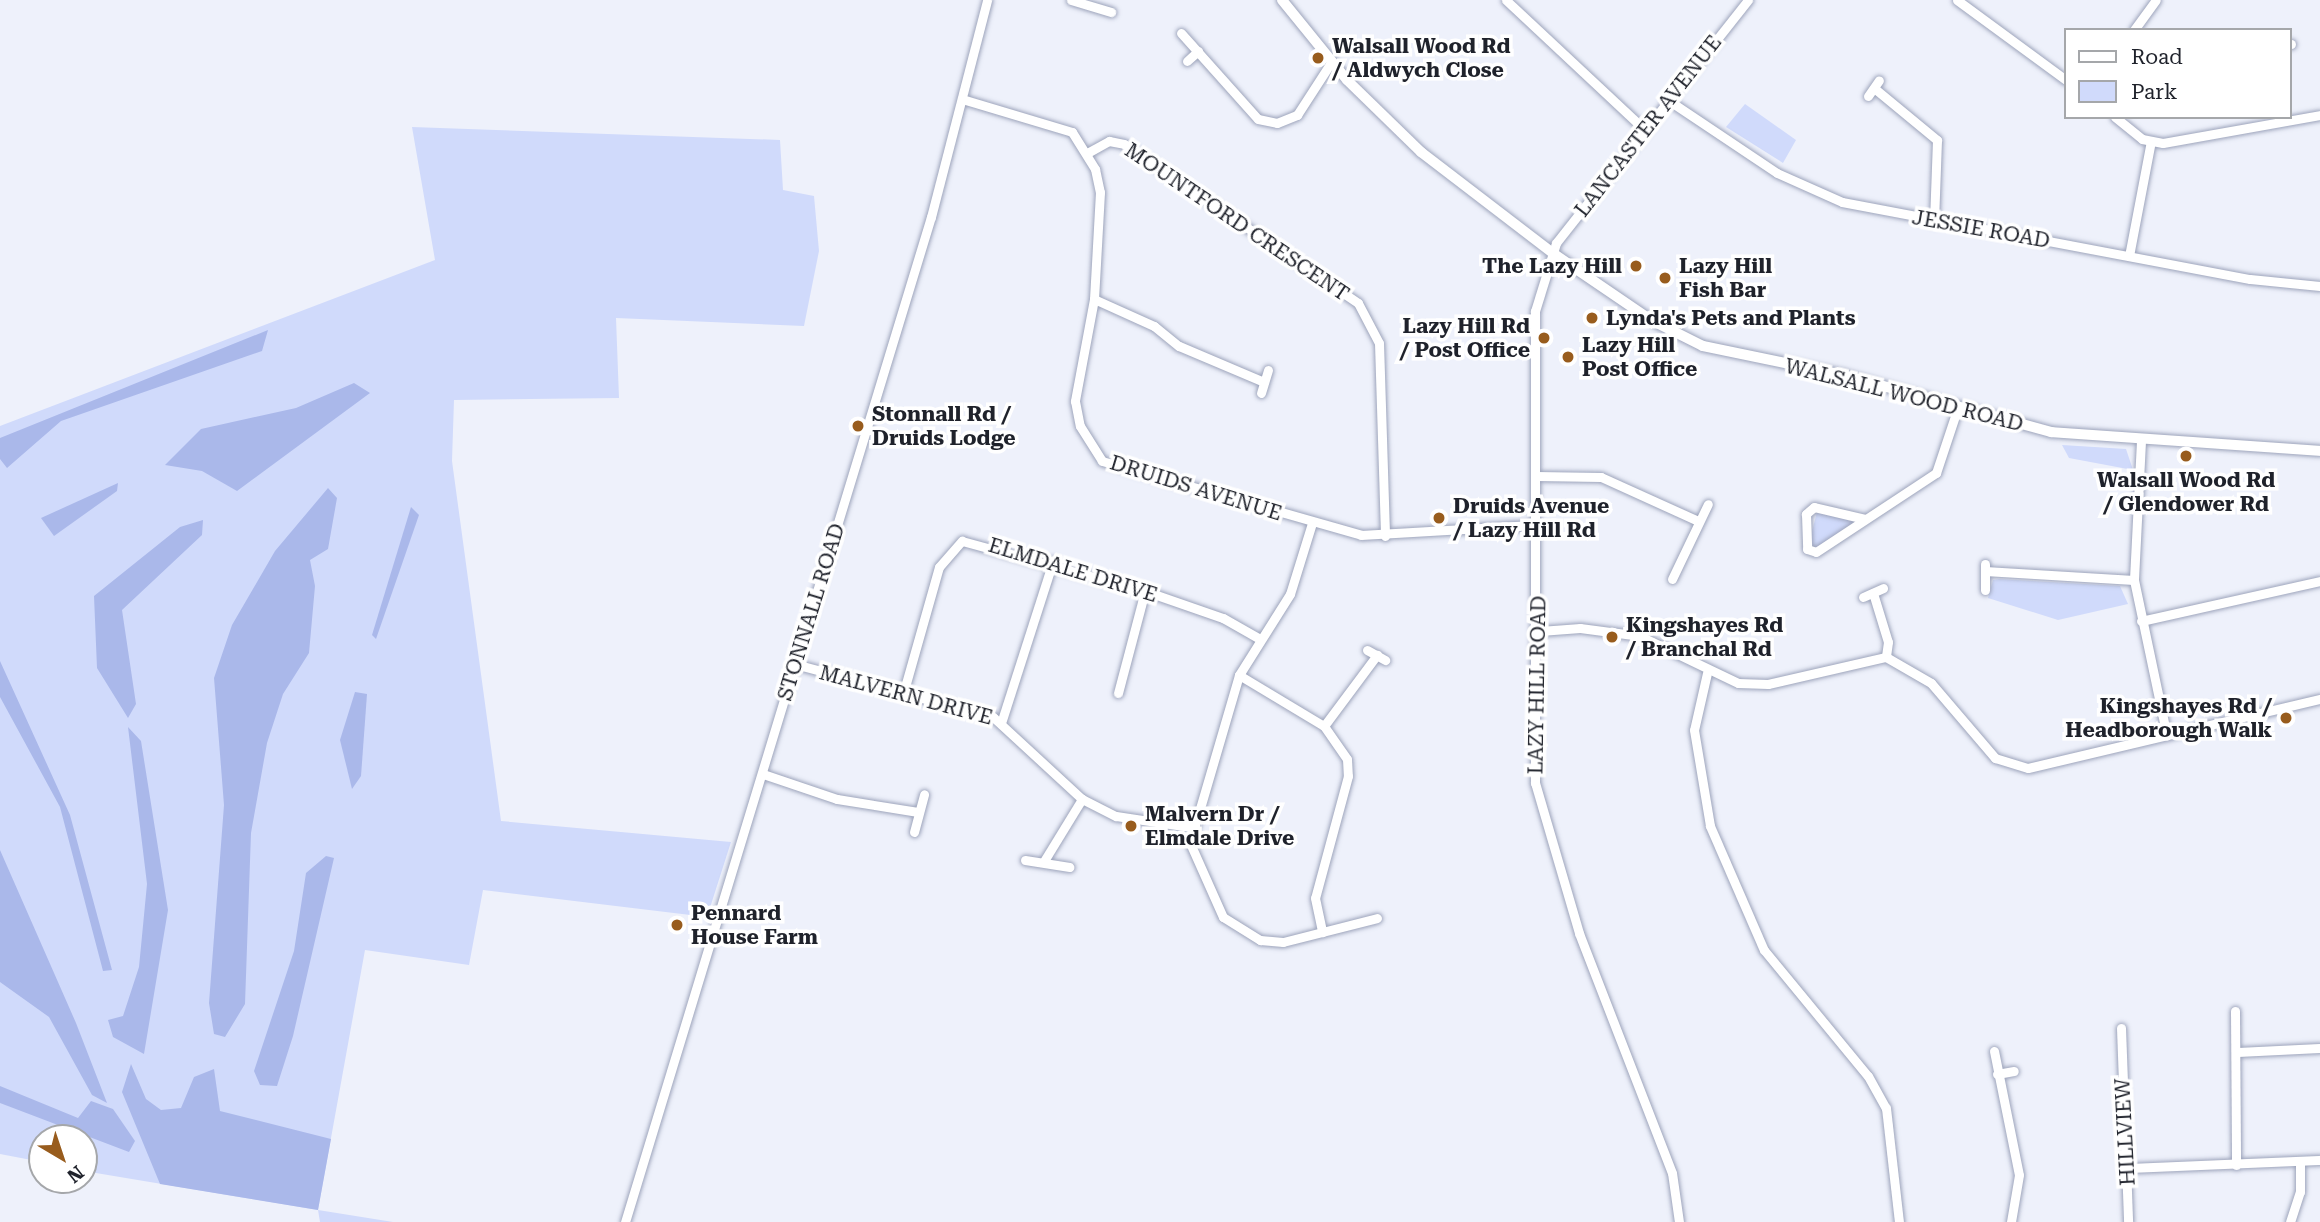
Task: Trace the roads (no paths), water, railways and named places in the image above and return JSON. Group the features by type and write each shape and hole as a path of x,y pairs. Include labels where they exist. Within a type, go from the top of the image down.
{"street":[{"name":"STONNALL ROAD","path":"625,1222 796,664 962,99 987,0"},
{"path":"1071,0 1111,12"},
{"name":"WALSALL WOOD ROAD","path":"1282,0 1332,61 1394,129 1555,254 1651,320 1703,346 2051,432 2141,441 2320,451"},
{"path":"1506,0 1645,130"},
{"name":"LANCASTER AVENUE","path":"1555,254 1556,243 1748,0"},
{"path":"1957,0 2064,79"},
{"path":"2136,28 2157,0"},
{"path":"1181,33 1258,119 1277,123 1297,116 1332,61"},
{"path":"1187,61 1198,51"},
{"path":"1868,96 1876,84 1937,140 1934,222"},
{"path":"962,99 1072,132 1089,152"},
{"name":"JESSIE ROAD","path":"1668,100 1809,190 1934,222 2320,286"},
{"path":"2292,118 2320,115"},
{"path":"2118,119 2151,141 2275,119"},
{"name":"MOUNTFORD CRESCENT","path":"1089,152 1109,141 1125,144 1358,303 1379,343 1385,536"},
{"path":"2129,256 2151,141"},
{"name":"DRUIDS AVENUE","path":"1089,152 1100,192 1094,299 1075,401 1080,426 1102,461 1312,523 1385,536 1537,525"},
{"name":"LAZY HILL ROAD","path":"1555,254 1540,281 1535,311 1540,631 1535,783 1579,933 1672,1173 1679,1222"},
{"path":"1094,299 1154,326 1179,346 1264,382"},
{"path":"1261,393 1268,370"},
{"path":"1865,519 1814,507 1806,514 1807,549 1816,552 1941,469 1958,407"},
{"path":"2141,441 2134,580 2167,736"},
{"path":"1536,476 1601,477 1698,522"},
{"path":"1672,579 1708,504"},
{"path":"1312,523 1290,594 1239,675 1191,827 1202,883 1238,930 1283,942 1377,918"},
{"name":"ELMDALE DRIVE","path":"903,694 939,568 953,545 974,540 1052,561 1223,618 1260,639"},
{"path":"1002,720 1052,561"},
{"path":"1985,590 1985,568 2134,580"},
{"path":"2141,621 2320,581"},
{"path":"1863,597 1883,588"},
{"path":"1115,686 1145,591"},
{"path":"1873,593 1888,642 1886,657"},
{"path":"1540,631 1602,629 1640,636 1707,673 1768,684 1886,657 1931,683 2008,765 2028,768 2320,699"},
{"path":"1324,726 1381,658 1367,650"},
{"name":"MALVERN DRIVE","path":"796,664 1002,720 1082,799 1116,816 1191,827"},
{"path":"1707,673 1694,730 1714,838 1764,950 1868,1076 1886,1108 1899,1222"},
{"path":"1239,675 1324,726 1341,742 1348,776 1315,898 1322,932"},
{"path":"763,774 837,799 918,812"},
{"path":"914,832 924,794"},
{"path":"1044,861 1082,799"},
{"path":"1025,860 1069,867"},
{"path":"2235,1010 2236,1165"},
{"name":"HILLVIEW","path":"2121,1028 2115,1041 2128,1168 2128,1222"},
{"path":"2236,1052 2320,1048 2318,1037"},
{"path":"1994,1051 2019,1175 2011,1222"},
{"path":"1997,1074 2014,1070"},
{"path":"2128,1168 2320,1160"},
{"path":"2290,1222 2300,1192 2300,1162"}],"place":[{"name":"Walsall Wood Rd / Aldwych Close","path":"1318,58"},
{"name":"The Lazy Hill","path":"1636,266"},
{"name":"Lazy Hill Fish Bar","path":"1665,278"},
{"name":"Lynda's Pets and Plants","path":"1592,318"},
{"name":"Lazy Hill Rd / Post Office","path":"1544,338"},
{"name":"Lazy Hill Post Office","path":"1568,357"},
{"name":"Stonnall Rd / Druids Lodge","path":"858,426"},
{"name":"Walsall Wood Rd / Glendower Rd","path":"2186,456"},
{"name":"Druids Avenue / Lazy Hill Rd","path":"1439,518"},
{"name":"Kingshayes Rd / Branchal Rd","path":"1612,637"},
{"name":"Kingshayes Rd / Headborough Walk","path":"2286,718"},
{"name":"Malvern Dr / Elmdale Drive","path":"1131,826"},
{"name":"Pennard House Farm","path":"677,925"}]}
